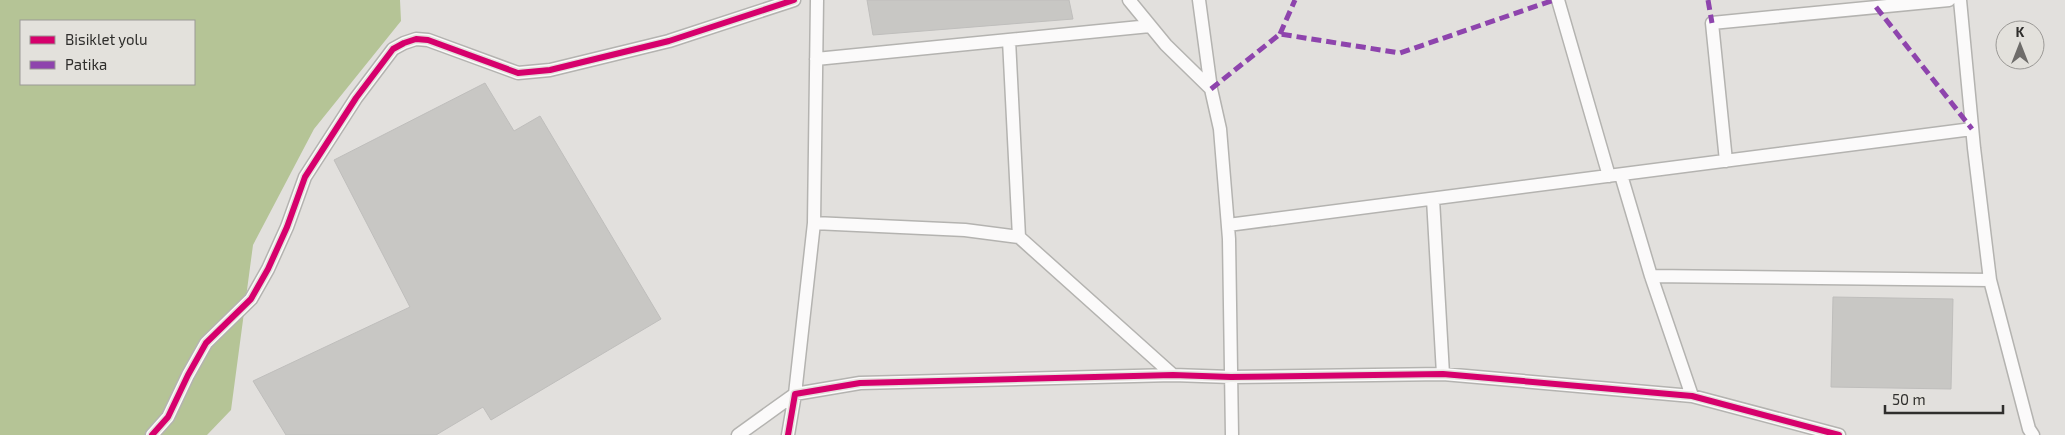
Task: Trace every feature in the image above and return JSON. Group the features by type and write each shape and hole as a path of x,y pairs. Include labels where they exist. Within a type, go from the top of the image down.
{"street":[{"path":"152,435 168,417 206,343 251,299 268,269 287,227 305,177 356,98 393,49 416,39 428,40 518,73 550,70 669,41 794,0"},
{"path":"788,435 795,394 814,223 817,0"},
{"path":"1129,0 1166,45 1211,89"},
{"path":"1200,0 1211,89 1220,129 1228,225 1232,435"},
{"path":"1558,0 1615,175 1692,396"},
{"path":"1726,161 1712,23 1874,4 1949,0"},
{"path":"1960,0 1972,129 1990,280 2029,429 2033,435"},
{"path":"816,58 1150,26"},
{"path":"1009,40 1019,237"},
{"path":"1228,225 1972,129"},
{"path":"1433,199 1444,374"},
{"path":"814,223 965,230 1019,237 1173,375"},
{"path":"1651,276 1990,280"},
{"path":"738,435 795,394 860,383 1173,375 1231,377 1444,374 1692,396 1839,435"}],"green space":[{"path":"0,0 400,0 401,21 314,129 253,245 231,410 207,435 0,435"}],"building":[{"path":"867,0 1069,0 1073,19 873,35"},
{"path":"485,83 514,131 540,116 661,319 491,420 483,407 436,435 286,435 253,381 410,307 334,160"},
{"path":"1833,297 1953,299 1951,389 1831,387"}],"marked path":[{"path":"1280,34 1295,0"},
{"path":"1211,89 1280,34 1400,53 1554,0"},
{"path":"1708,0 1712,23"},
{"path":"1876,7 1972,129"}],"cycle path":[{"path":"152,435 168,417 206,343 251,299 268,269 287,227 305,177 356,98 393,49 416,39 428,40 518,73 550,70 669,41 794,0"},
{"path":"788,435 795,394 860,383 1173,375 1231,377 1443,374 1692,396 1839,435"}]}
